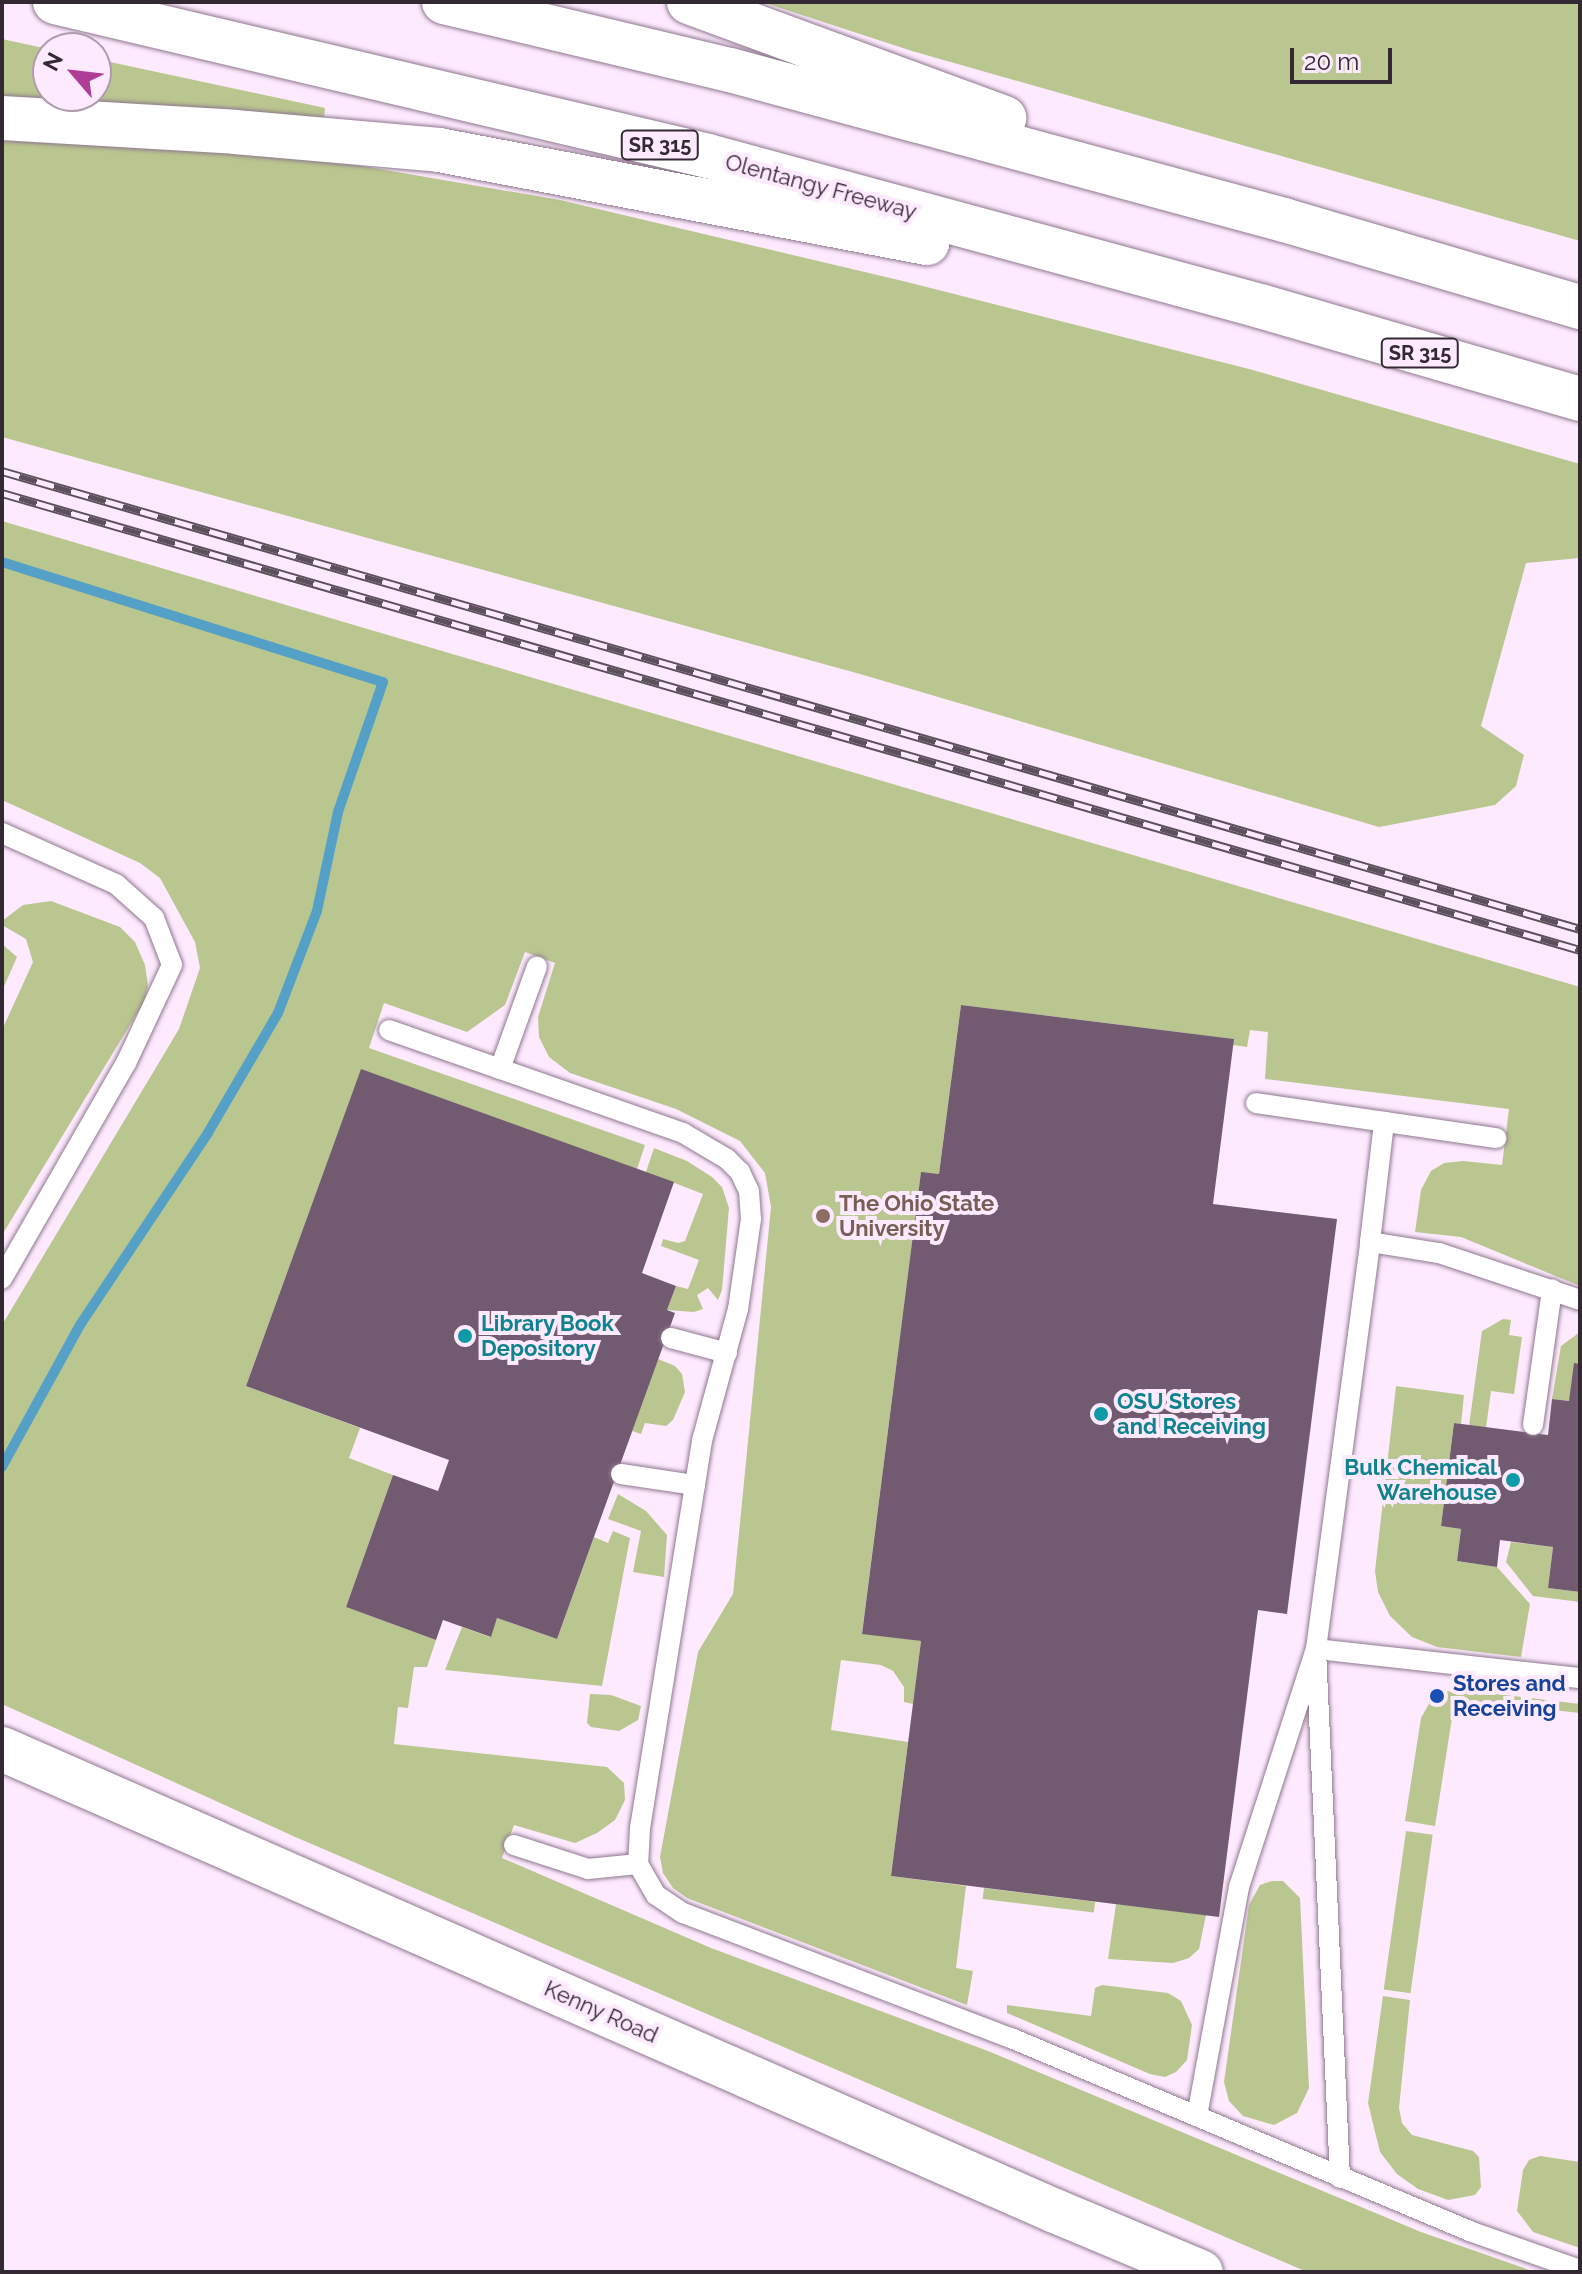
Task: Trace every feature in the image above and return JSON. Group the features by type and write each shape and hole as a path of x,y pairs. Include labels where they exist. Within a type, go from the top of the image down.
{"main road":[{"name":"Olentangy Freeway","path":"55,2 708,156 1260,306 1580,399"},
{"path":"444,2 730,70 1284,220 1580,307"},
{"path":"689,2 1284,220"},
{"path":"2,118 235,132 439,150 1260,306"},
{"name":"Kenny Road","path":"2,1749 1055,2211 1201,2272"}],"lane":[{"path":"2,833 116,884 154,918 172,965 126,1063 2,1279"},
{"path":"500,1069 537,966"},
{"path":"389,1030 683,1133 727,1159 740,1172 749,1191 751,1219 738,1309 702,1441 638,1864 656,1895 683,1913 1011,2038 1472,2232 1580,2270"},
{"path":"1256,1103 1496,1138"},
{"path":"1340,2178 1316,1649 1384,1122"},
{"path":"1370,1242 1439,1253 1580,1300"},
{"path":"1533,1425 1552,1289"},
{"path":"671,1338 727,1353"},
{"path":"621,1474 695,1485"},
{"path":"1316,1649 1580,1678"},
{"path":"1197,2116 1239,1887 1316,1649"},
{"path":"514,1845 588,1869 638,1864"}],"green space":[{"path":"762,2 1580,2 1580,241 912,51"},
{"path":"2,39 32,46 32,98 2,96"},
{"path":"112,62 325,108 324,118 112,104"},
{"path":"2,139 222,150 356,165 560,200 907,282 1249,369 1580,464 1580,558 1526,563 1481,726 1524,755 1516,786 1495,805 1379,827 860,674 2,437"},
{"path":"2,521 1580,987 1580,1286 1461,1237 1415,1232 1421,1190 1431,1171 1444,1163 1463,1161 1502,1165 1509,1109 1265,1079 1268,1032 1250,1030 1247,1047 1233,1045 1233,1039 961,1005 939,1174 921,1173 862,1633 921,1641 913,1704 904,1702 904,1687 893,1671 881,1665 841,1660 831,1730 908,1742 891,1876 966,1886 956,1968 973,1971 967,2005 687,1898 673,1888 663,1873 660,1857 698,1652 733,1594 771,1207 765,1173 740,1141 676,1109 570,1073 549,1057 539,1037 538,1017 555,963 525,952 505,1005 467,1032 384,1003 369,1048 645,1145 637,1169 361,1070 246,1386 360,1428 349,1458 393,1475 346,1607 436,1640 427,1667 414,1667 408,1708 398,1707 394,1744 607,1767 624,1783 625,1800 615,1820 597,1833 575,1843 514,1825 502,1858 711,1948 988,2051 1421,2232 1535,2272 1307,2272 293,1836 2,1704 2,1325 179,1029 200,968 195,942 160,878 140,863 2,800"},
{"path":"51,901 120,927 135,942 145,965 148,986 144,1002 2,1235 2,1030 33,962 26,939 2,925 2,921 23,905"},
{"path":"2,944 17,957 2,991"},
{"path":"654,1148 687,1161 712,1177 722,1187 729,1208 722,1290 718,1300 708,1288 697,1295 703,1309 694,1312 667,1310 676,1286 688,1289 699,1260 661,1246 663,1239 678,1243 685,1241 703,1194 646,1172"},
{"path":"1503,1319 1511,1320 1509,1335 1522,1337 1514,1394 1491,1391 1486,1428 1469,1426 1482,1331"},
{"path":"1580,1332 1580,1364 1569,1401 1552,1399 1561,1346"},
{"path":"658,1359 675,1366 682,1374 685,1392 673,1420 666,1426 645,1423 641,1434 632,1431"},
{"path":"1396,1386 1464,1395 1461,1424 1454,1423 1441,1526 1461,1529 1457,1561 1497,1567 1530,1604 1521,1657 1437,1647 1412,1637 1390,1616 1378,1592 1375,1571"},
{"path":"618,1494 646,1511 667,1535 664,1577 633,1572 641,1531 608,1519"},
{"path":"613,1531 630,1538 602,1686 445,1670 462,1627 490,1637 497,1618 557,1639 594,1537 608,1543"},
{"path":"1511,1542 1553,1547 1548,1588 1580,1592 1580,1602 1533,1596 1506,1562"},
{"path":"1455,1689 1580,1704 1580,1713 1455,1699 1435,1826 1405,1821 1421,1718 1430,1702 1442,1693"},
{"path":"590,1694 611,1695 641,1706 638,1720 619,1731 591,1727 587,1723"},
{"path":"1406,1831 1433,1835 1410,1993 1384,1989"},
{"path":"1283,1881 1300,1898 1309,2088 1297,2113 1274,2125 1243,2116 1229,2101 1224,2082 1249,1905 1260,1885"},
{"path":"984,1888 1095,1902 1094,1913 983,1899"},
{"path":"1116,1904 1206,1915 1199,1949 1189,1958 1173,1963 1108,1959"},
{"path":"1102,1985 1168,1993 1181,2001 1192,2025 1187,2060 1176,2072 1165,2077 1150,2074 1007,2013 1007,2005 1091,2016 1095,1988"},
{"path":"1383,1996 1410,2000 1399,2108 1402,2123 1412,2135 1473,2151 1479,2157 1481,2187 1475,2195 1448,2200 1418,2189 1397,2174 1380,2152 1368,2103"},
{"path":"1540,2156 1580,2162 1580,2248 1533,2232 1517,2211 1523,2170 1529,2160"}],"building":[{"name":"OSU Stores and Receiving","path":"961,1005 1234,1039 1213,1204 1337,1219 1287,1614 1258,1610 1219,1917 891,1876 921,1641 862,1634 921,1172 939,1174"},
{"name":"Library Book Depository","path":"361,1069 674,1182 642,1273 676,1286 667,1310 675,1313 557,1639 497,1618 491,1637 443,1620 436,1640 346,1607 393,1475 438,1491 449,1460 246,1386"},
{"name":"Bulk Chemical Warehouse","path":"1574,1363 1580,1364 1580,1592 1548,1588 1553,1547 1500,1540 1497,1567 1457,1561 1461,1529 1441,1526 1454,1423 1548,1435 1552,1399 1569,1401"}],"waterway":[{"path":"2,562 383,682 338,812 317,911 278,1013 208,1133 80,1325 2,1467"}],"railway":[{"path":"2,471 1580,929"},
{"path":"2,493 1580,950"}],"place":[{"name":"The Ohio State University","path":"823,1216"},
{"name":"Library Book Depository","path":"465,1336"},
{"name":"OSU Stores and Receiving","path":"1101,1414"},
{"name":"Bulk Chemical Warehouse","path":"1513,1480"},
{"name":"Stores and Receiving","path":"1437,1696"}]}
